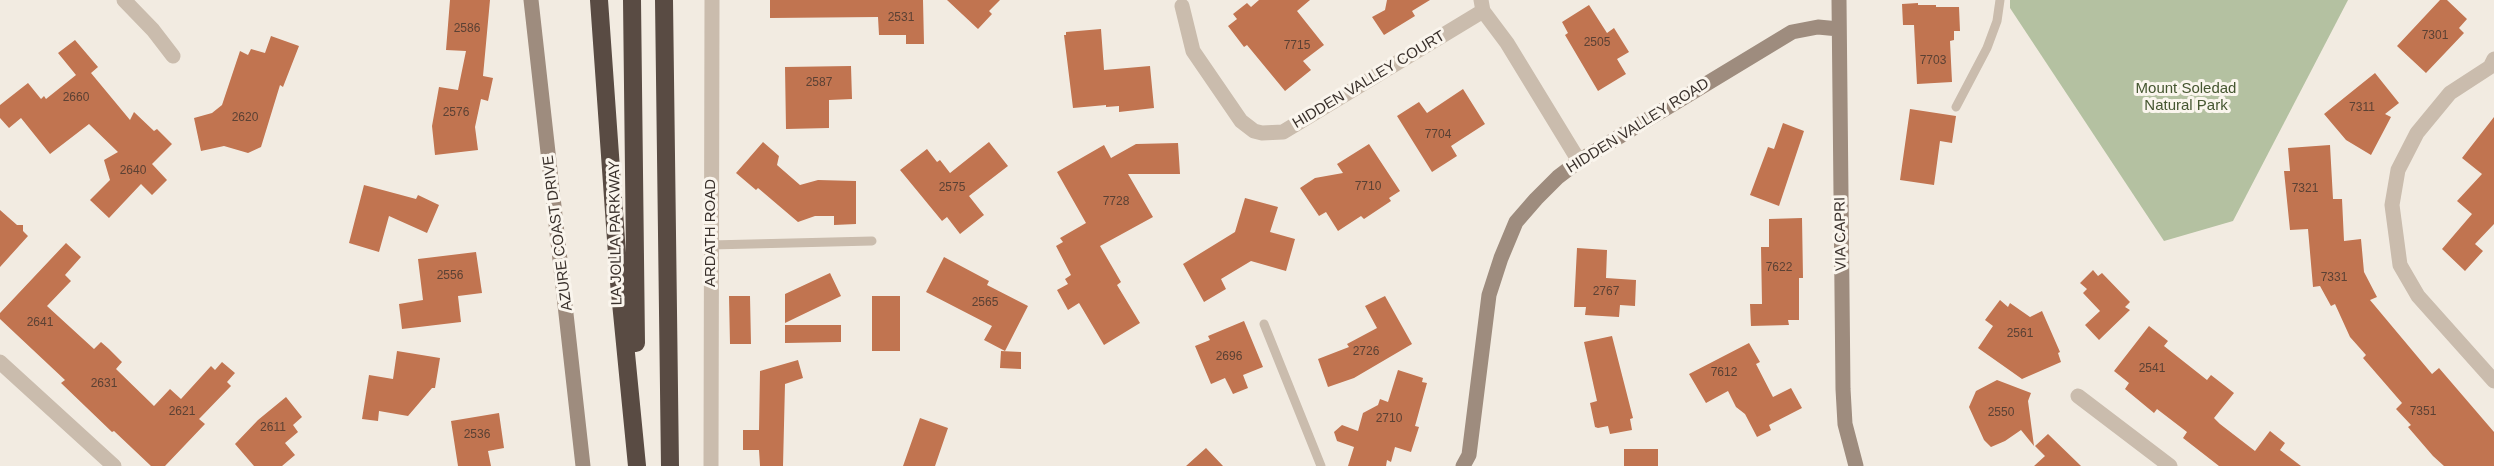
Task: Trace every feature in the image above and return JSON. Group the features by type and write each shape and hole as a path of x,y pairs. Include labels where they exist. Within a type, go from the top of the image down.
{"highway":[{"path":"599,0 619,282 638,466"},
{"name":"LA JOLLA PARKWAY","path":"632,0 638,466"},
{"path":"664,0 670,466"}],"street":[{"path":"124,0 153,30 173,56"},
{"name":"AZURE COAST DRIVE","path":"531,0 583,466"},
{"name":"ARDATH ROAD","path":"711,466 712,0"},
{"name":"VIA CAPRI","path":"1839,0 1843,389 1845,424 1856,466"},
{"path":"1482,5 1579,161"},
{"name":"HIDDEN VALLEY COURT","path":"1182,6 1192,51 1241,121 1254,131 1262,133 1283,132 1482,5"},
{"name":"HIDDEN VALLEY ROAD","path":"1463,466 1469,455 1489,295 1516,222 1558,177 1579,161 1792,32 1818,27 1839,29"},
{"path":"2494,59 2490,67 2450,93 2417,133 2398,170 2392,205 2400,265 2424,304 2494,381"},
{"path":"0,362 114,466"},
{"path":"2078,396 2170,466"}],"lane":[{"path":"1956,107 1987,48 1997,21 2000,0"},
{"path":"711,244 872,241"},
{"path":"1264,324 1321,466"}],"green space":[{"name":"Mount Soledad Natural Park","path":"2010,0 2348,0 2233,221 2164,241 2010,8"}],"building":[{"path":"450,0 490,0 483,76 493,78 488,101 481,99 475,127 478,150 435,155 432,126 439,87 458,90 466,51 446,50"},
{"path":"770,0 923,0 924,44 906,44 906,35 879,35 878,17 770,18"},
{"path":"947,0 1000,0 989,11 992,14 978,29"},
{"path":"1259,0 1310,0 1297,11 1324,45 1303,61 1311,70 1285,91 1247,45 1244,47 1228,26 1237,19 1233,14 1247,3 1251,7"},
{"path":"1387,0 1430,0 1412,11 1415,16 1384,35 1372,17 1385,10"},
{"path":"2440,0 2447,0 2467,19 2459,28 2464,33 2426,73 2397,46"},
{"path":"1918,3 1918,5 1936,5 1936,7 1959,7 1960,31 1954,31 1954,40 1950,41 1952,82 1917,84 1914,25 1903,25 1902,4"},
{"path":"1589,5 1607,33 1614,28 1629,52 1617,59 1626,74 1598,91 1565,35 1568,33 1562,22"},
{"path":"1101,29 1104,70 1150,66 1154,108 1119,112 1119,106 1073,108 1064,35 1066,32"},
{"path":"271,36 299,46 283,87 280,85 261,147 248,153 224,146 201,151 194,118 212,113 222,105 240,51 248,55 251,49 265,53"},
{"path":"75,40 98,67 91,73 130,120 134,112 154,131 157,129 172,144 152,164 167,180 152,195 141,184 109,218 90,200 110,180 104,160 118,152 89,124 50,154 21,118 9,128 0,118 0,105 28,83 41,99 44,96 46,99 76,75 58,53"},
{"path":"851,66 852,99 829,100 829,128 786,129 785,67"},
{"path":"2375,73 2399,103 2385,114 2391,117 2371,155 2346,140 2324,114"},
{"path":"1463,89 1485,124 1451,146 1457,156 1432,172 1397,116 1419,102 1427,113"},
{"path":"1910,109 1956,116 1952,143 1940,141 1934,185 1900,180"},
{"path":"2494,117 2494,224 2475,244 2483,251 2465,271 2442,249 2472,214 2457,201 2482,174 2462,158"},
{"path":"1783,123 1804,131 1779,206 1750,195 1768,147 1774,149"},
{"path":"763,142 779,156 777,165 800,185 818,180 856,181 856,224 834,225 834,216 815,216 798,222 758,188 756,190 736,173"},
{"path":"989,142 1008,166 969,196 984,215 960,234 947,217 942,221 900,170 927,149 950,173"},
{"path":"1178,143 1180,174 1128,174 1153,217 1100,246 1121,282 1117,285 1140,323 1104,345 1079,303 1068,310 1057,290 1068,284 1065,279 1071,275 1056,246 1063,242 1060,238 1086,223 1057,172 1104,145 1111,158 1136,144"},
{"path":"1369,144 1400,191 1389,198 1391,201 1364,219 1361,216 1338,231 1326,212 1319,216 1300,188 1315,178 1343,173 1337,164"},
{"path":"2330,145 2333,199 2342,199 2344,241 2361,239 2364,272 2377,297 2370,300 2432,374 2439,368 2494,432 2494,466 2444,466 2433,456 2408,427 2411,425 2396,409 2402,403 2363,358 2366,355 2350,337 2335,304 2331,306 2320,286 2313,287 2308,229 2290,230 2284,171 2290,171 2288,148"},
{"path":"364,185 416,199 418,195 439,205 427,233 389,216 379,252 349,243"},
{"path":"1245,198 1278,207 1270,232 1295,239 1286,271 1251,261 1221,279 1226,289 1204,302 1183,264 1235,232"},
{"path":"0,210 17,225 23,225 23,231 28,236 0,267"},
{"path":"1802,218 1803,278 1799,278 1799,320 1788,320 1789,325 1751,326 1750,304 1762,304 1761,247 1769,247 1769,219"},
{"path":"66,243 81,257 65,275 71,281 47,306 94,349 101,342 109,349 122,362 116,369 154,406 170,389 181,399 211,366 215,370 222,362 235,373 227,382 231,386 199,419 205,424 165,466 151,466 114,431 112,432 61,383 65,380 0,319 0,313"},
{"path":"1577,248 1607,250 1606,278 1636,280 1635,306 1620,305 1619,317 1585,315 1586,307 1574,307"},
{"path":"476,252 482,293 458,296 461,322 402,329 399,304 423,300 418,259"},
{"path":"944,257 989,281 987,285 1028,306 1005,351 984,340 992,326 926,292"},
{"path":"2093,270 2098,276 2102,273 2130,302 2125,307 2130,310 2099,340 2085,325 2100,311 2083,293 2087,289 2080,283"},
{"path":"830,273 841,296 785,323 785,294"},
{"path":"729,296 750,296 751,344 730,344"},
{"path":"872,296 900,296 900,351 872,351"},
{"path":"1385,296 1412,344 1354,378 1328,387 1318,359 1349,347 1347,344 1377,328 1365,306"},
{"path":"2000,300 2008,307 2010,303 2030,317 2042,311 2060,352 2058,353 2061,362 2022,379 1978,348 1993,326 1985,320"},
{"path":"1244,321 1263,367 1243,375 1248,388 1233,394 1225,378 1211,384 1195,346 1210,340 1208,336"},
{"path":"785,325 841,325 841,342 785,343"},
{"path":"2149,326 2168,341 2164,346 2207,380 2211,375 2234,393 2214,418 2220,424 2255,451 2270,431 2285,443 2280,450 2301,466 2219,466 2183,438 2187,432 2157,409 2154,413 2125,389 2129,383 2114,371"},
{"path":"1612,336 1633,418 1630,419 1632,430 1610,434 1608,426 1595,427 1590,403 1597,401 1584,342"},
{"path":"1749,343 1760,362 1756,364 1773,397 1791,388 1802,408 1769,425 1771,430 1757,437 1745,414 1736,407 1728,391 1706,403 1689,374"},
{"path":"397,351 440,358 435,388 432,388 408,416 379,411 378,421 362,419 369,375 393,379"},
{"path":"1001,351 1021,352 1021,369 1000,368"},
{"path":"798,360 803,378 785,384 783,466 760,466 759,450 743,450 743,430 759,430 760,371"},
{"path":"1398,370 1423,378 1422,382 1427,383 1415,426 1419,427 1411,452 1395,447 1391,462 1387,460 1386,466 1348,466 1354,447 1337,441 1334,432 1342,425 1358,431 1363,413 1378,405 1380,399 1388,402"},
{"path":"1997,380 2031,393 2028,401 2034,446 2021,430 1991,447 1984,440 1969,407 1976,391"},
{"path":"286,397 302,417 293,425 298,432 285,443 295,455 282,466 254,466 235,444 258,420"},
{"path":"499,413 504,448 488,451 491,466 458,466 451,421"},
{"path":"920,418 948,428 935,466 903,466"},
{"path":"2048,434 2081,466 2034,466 2045,456 2035,446"},
{"path":"1206,448 1223,466 1186,466"},
{"path":"1624,449 1658,449 1658,466 1624,466"}]}
